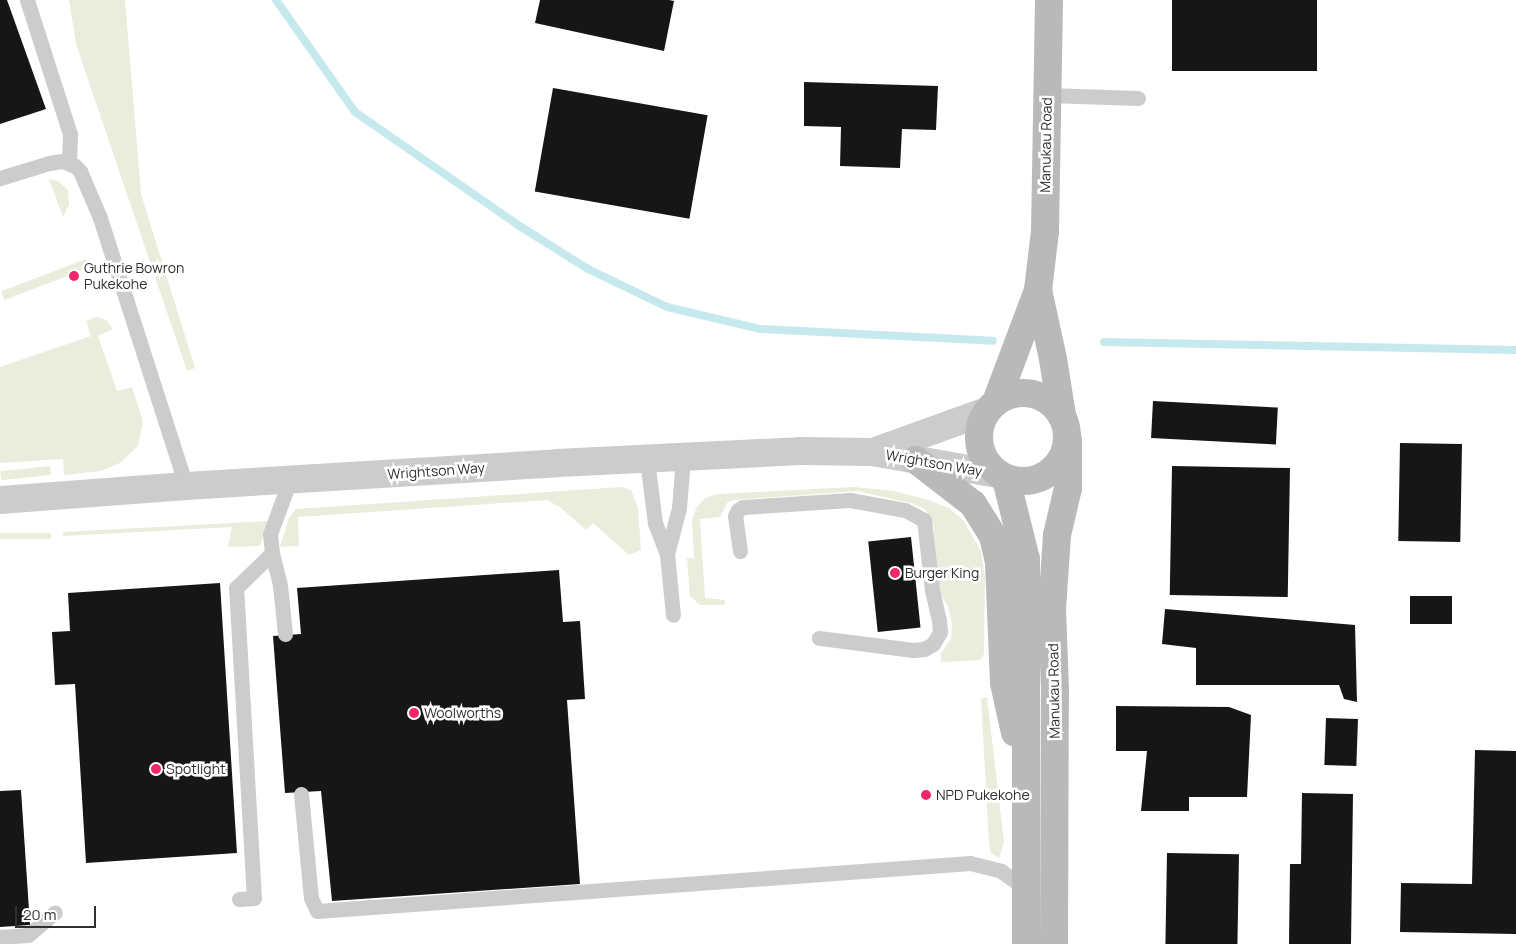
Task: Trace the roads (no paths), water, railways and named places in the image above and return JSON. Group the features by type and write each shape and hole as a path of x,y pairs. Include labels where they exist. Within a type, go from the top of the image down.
{"main road":[{"name":"Manukau Road","path":"992,407 1038,290 1045,231 1049,0"},
{"name":"Manukau Road","path":"1038,290 1065,428 1068,488 1058,535 1052,609 1055,690 1054,944"},
{"path":"1032,394 1052,404 1065,428 1066,452 1052,471 1030,481 1018,482 1002,476 987,463 980,444 981,423 992,407 1009,396 1032,394"},
{"path":"916,460 973,504 993,536 999,564 1004,682 1026,786"},
{"name":"Manukau Road","path":"1002,476 1026,558 1028,888 1026,944"}],"street":[{"name":"Wrightson Way","path":"872,452 992,407"},
{"name":"Wrightson Way","path":"0,500 186,486 557,463 800,451 872,452 1002,476"}],"lane":[{"path":"27,0 70,134 69,163"},
{"path":"1047,95 1138,98"},
{"path":"0,178 49,163 62,161 69,163 80,171 100,218 186,486"},
{"path":"667,554 679,508 683,458"},
{"path":"647,460 655,524 667,554 673,615"},
{"path":"285,634 280,585 272,553 270,534 290,480"},
{"path":"740,551 735,516 738,510 743,507 850,500 905,510 924,520 932,590 940,632 933,644 924,649 913,650 819,638"},
{"path":"239,899 254,898 236,588 272,553"},
{"path":"300,794 311,898 316,911 833,873 924,864 970,863 1001,871 1028,888"},
{"path":"0,937 28,935 55,912"}],"waterway":[{"path":"276,0 355,112 518,225 588,269 667,307 760,329 993,341"},
{"path":"1104,342 1516,350"}],"place":[{"name":"Guthrie Bowron Pukekohe","path":"74,276"},
{"name":"Burger King","path":"895,573"},
{"name":"Woolworths","path":"414,713"},
{"name":"Spotlight","path":"156,769"},
{"name":"NPD Pukekohe","path":"926,795"}]}
